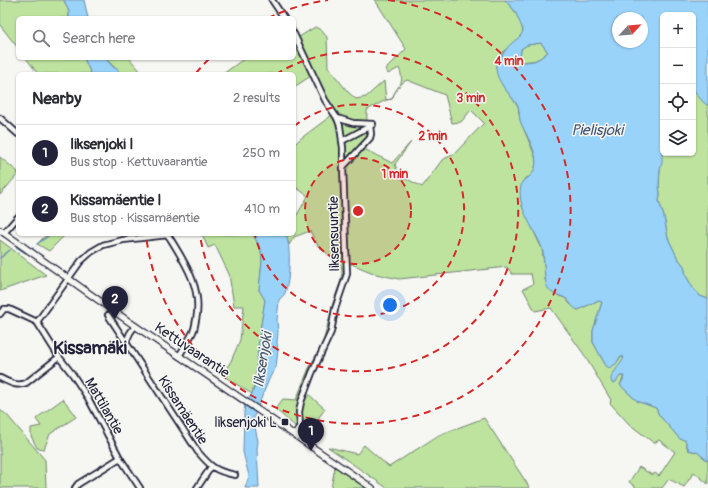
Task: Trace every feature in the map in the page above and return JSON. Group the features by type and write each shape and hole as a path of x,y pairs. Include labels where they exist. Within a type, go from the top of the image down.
{"street":[{"path":"272,0 283,16"},
{"name":"Iiksensuuntie","path":"295,435 300,425 299,412 301,402 312,373 331,332 335,309 347,274 342,134 337,118 325,100 296,38"},
{"path":"0,118 16,132"},
{"path":"337,118 353,123 374,124 342,141"},
{"path":"343,167 370,138 370,126"},
{"path":"2,231 16,219"},
{"name":"Kettuvaarantie","path":"2,231 135,326 372,488"},
{"path":"0,314 4,309 9,309 37,322 81,261 91,252 103,245 148,236"},
{"path":"169,236 192,276 198,298 198,310 194,330 179,356"},
{"name":"Kissamäentie","path":"108,314 198,452 211,467 223,473 235,475"},
{"name":"Mattilantie","path":"37,322 59,357 88,398 120,458 140,488"},
{"path":"126,342 135,326"},
{"path":"0,378 13,384 20,385 26,383 59,357"},
{"path":"75,488 78,484 120,458"},
{"path":"197,488 211,467"}],"green space":[{"path":"0,0 64,0 69,12 69,16 16,16 16,45 0,25"},
{"path":"375,0 505,0 515,11 522,26 522,35 503,52 496,66 497,73 503,86 518,106 520,120 535,156 536,164 533,173 531,176 524,179 522,206 542,249 545,280 559,296 565,298 578,310 597,301 602,302 593,331 593,342 606,366 618,361 620,357 624,357 621,365 613,373 618,378 620,376 624,376 620,385 637,401 656,408 659,415 680,439 685,440 688,450 697,452 708,461 708,484 694,472 684,487 669,479 662,488 637,488 629,482 639,467 652,475 655,473 659,476 675,452 659,440 654,443 629,424 610,403 611,400 583,353 551,308 535,311 523,289 533,284 531,274 512,274 507,267 399,279 376,274 349,263 349,274 339,304 335,330 314,371 306,392 325,409 314,424 296,427 275,409 283,399 296,400 309,368 323,343 333,303 341,280 341,265 318,246 310,231 294,237 289,245 287,236 296,236 296,217 308,196 296,187 296,143 332,115 311,76 296,86 296,72 226,72 242,60 296,60 296,31 299,37 315,27 321,30 327,37 328,67 348,92 356,99 366,97 384,81 386,100 367,110 366,150 392,163 411,142 395,164 400,178 409,180 422,187 442,160 454,154 484,123 471,110 461,122 452,123 445,95 407,80 399,87 402,78 399,68 388,74 386,69 406,49"},
{"path":"541,43 548,52 536,60 521,63 519,65 517,64 520,59 521,49 527,45"},
{"path":"28,60 85,60 90,72 36,72"},
{"path":"107,60 131,60 141,72 118,72"},
{"path":"696,92 708,106 708,299 700,296 693,288 686,276 684,266 677,257 668,238 659,201 662,156 696,156"},
{"path":"0,157 16,170 16,176 0,195"},
{"path":"45,236 64,236 49,251 37,244"},
{"path":"203,236 254,236 261,250 262,261 259,290 265,300 259,337 256,378 252,394 222,375 231,361 240,340 244,306 234,306 229,274 215,245 208,248"},
{"path":"0,240 46,275 0,291"},
{"path":"63,399 76,417 50,434 44,449 37,448 31,436 31,428 41,426 36,419"},
{"path":"0,410 7,415 45,460 46,488 0,488"},
{"path":"484,418 530,488 387,488 328,447 357,454 364,445 389,467 439,435"},
{"path":"335,467 365,488 331,488"}],"water":[{"path":"64,0 84,0 88,16 69,16"},
{"name":"Pielisjoki","path":"505,0 708,0 708,106 696,93 696,12 660,12 660,156 662,156 662,162 660,170 659,201 668,238 677,257 684,266 686,276 700,296 708,299 708,461 697,452 689,450 685,440 680,439 659,415 656,408 637,401 620,385 624,376 620,376 616,382 612,383 611,377 624,357 620,357 616,364 609,368 606,366 593,342 593,331 602,302 597,301 578,310 573,307 567,299 551,292 547,287 542,248 526,216 520,191 522,182 530,176 535,169 535,156 520,121 518,105 501,83 496,69 497,63 506,49 520,37 523,30 515,11","holes":["541,43 548,52 534,61 524,62 519,65 517,64 520,59 521,49 527,45"]},
{"path":"85,60 107,60 119,72 90,72"},
{"name":"Iiksenjoki","path":"254,236 287,236 289,247 288,280 285,294 279,300 277,320 278,350 276,367 270,377 254,416 258,441 259,488 245,488 249,476 243,452 244,413 245,404 252,394 255,386 259,337 265,300 259,290 262,261 261,250"}],"waterway":[{"path":"37,244 48,236"},
{"path":"15,246 26,253"},
{"path":"0,258 10,250"}],"place":[{"name":"Kissamäentie I","path":"115,319"},
{"name":"Iiksenjoki L","path":"285,422"},
{"name":"Iiksenjoki I","path":"311,451"}],"district":[{"name":"Kissamäki","path":"90,348"}]}
